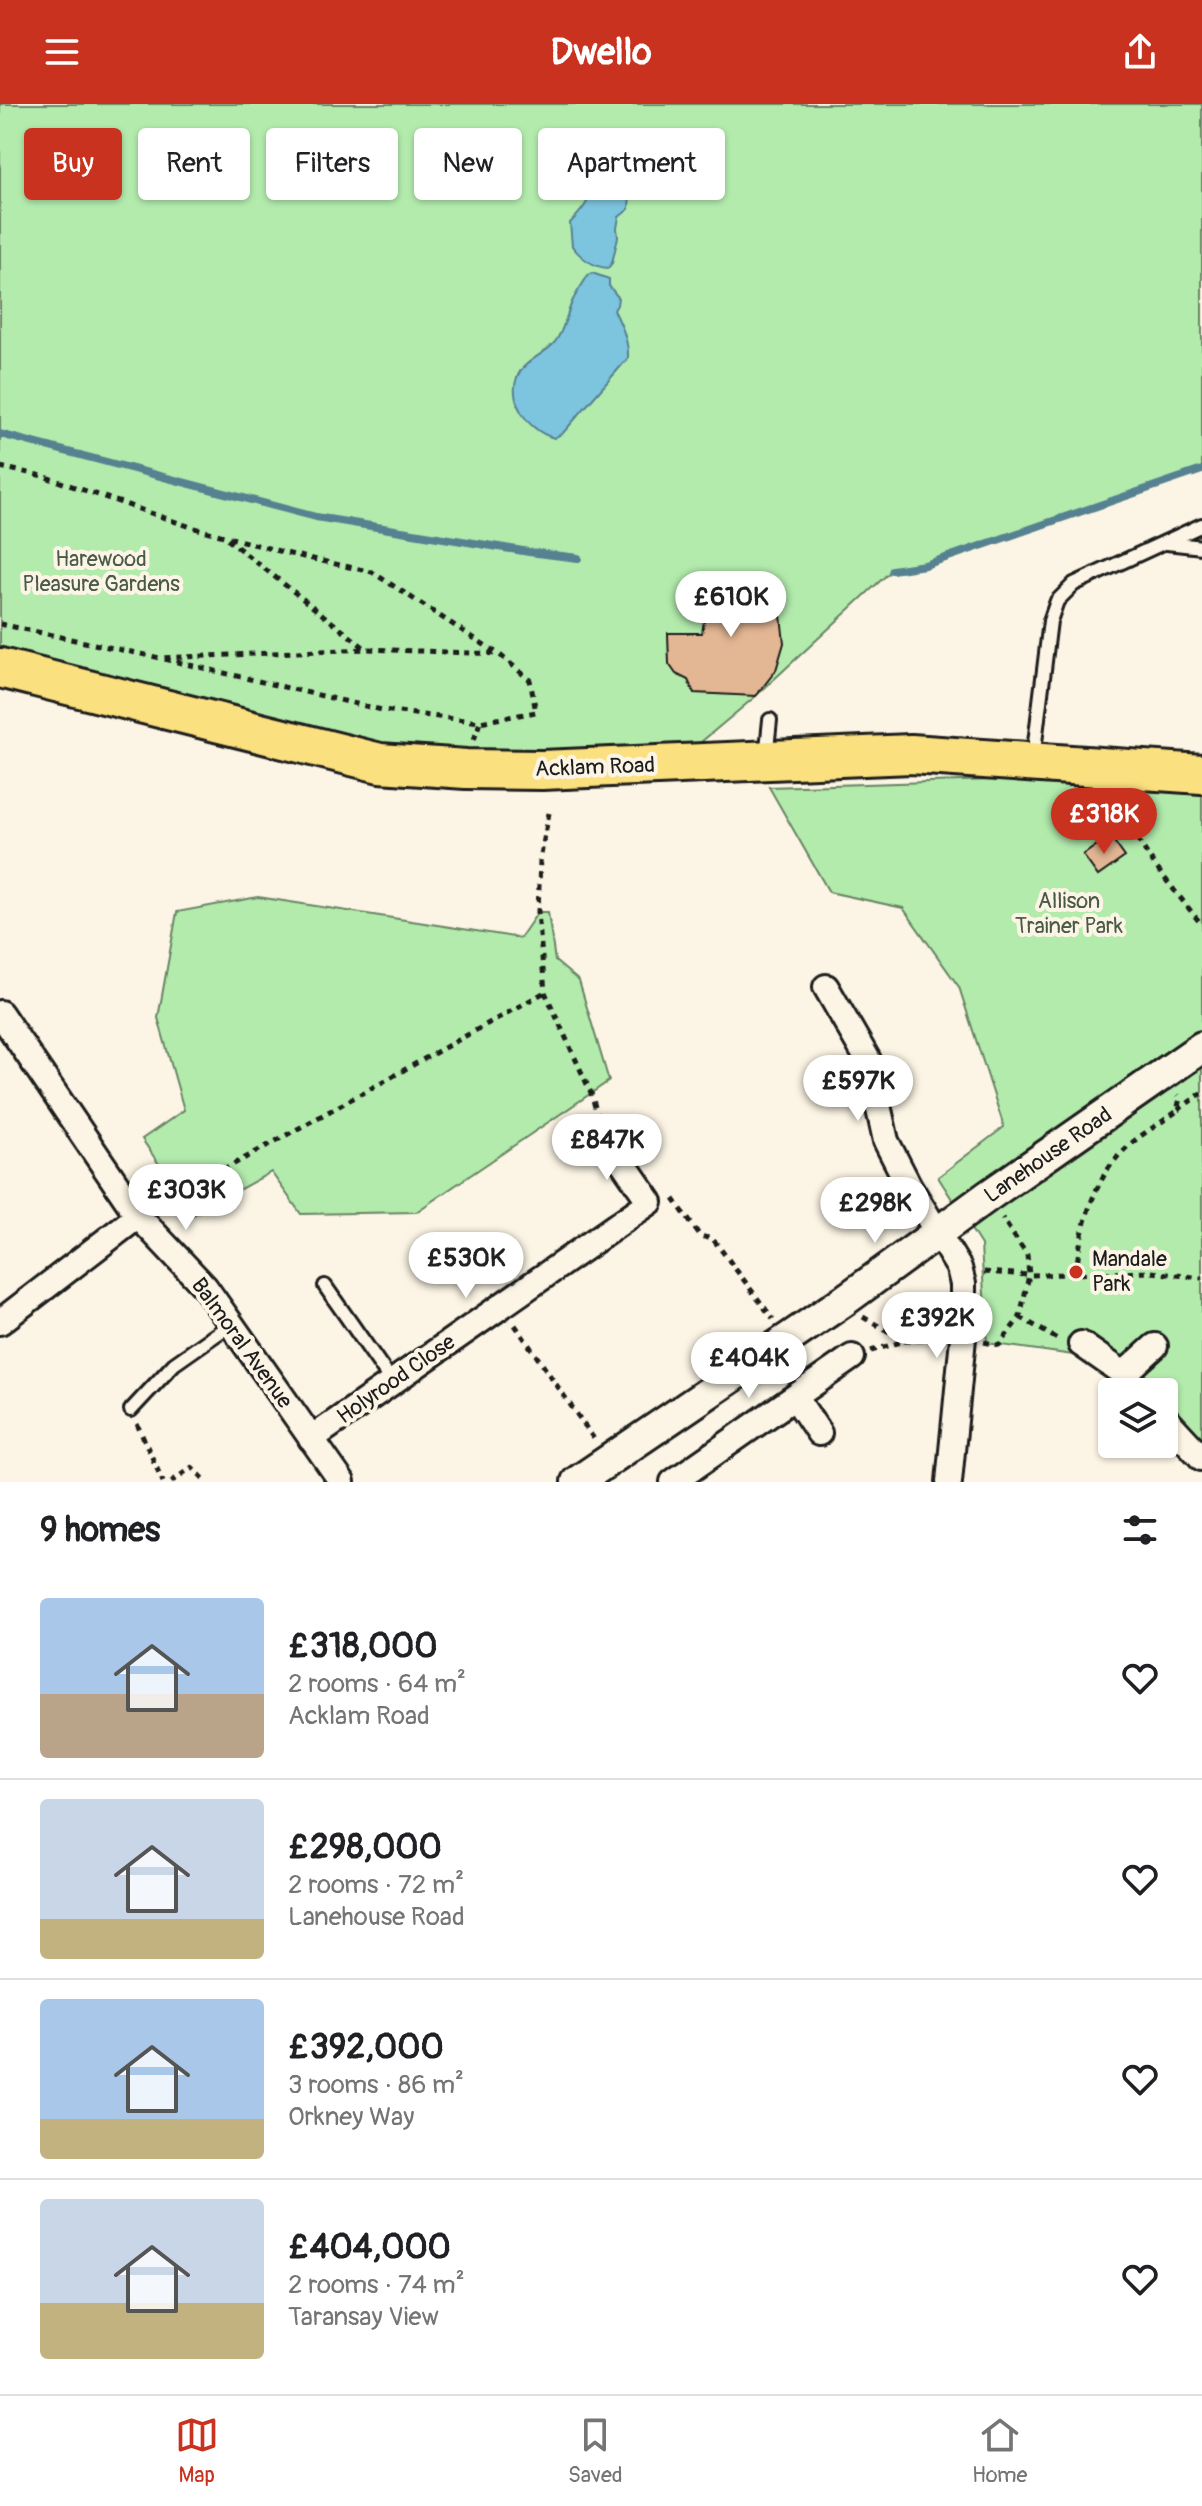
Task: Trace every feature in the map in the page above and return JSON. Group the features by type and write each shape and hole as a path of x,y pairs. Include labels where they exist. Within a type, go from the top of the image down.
{"main road":[{"name":"Acklam Road","path":"0,668 380,763 542,770 911,754 1202,774"}],"street":[{"path":"826,987 868,1060 886,1141 909,1186 959,1268 963,1284 963,1338 949,1482"},
{"name":"Balmoral Avenue","path":"0,1013 138,1216 205,1287 342,1482"},
{"name":"Lanehouse Road","path":"577,1482 788,1339 1202,1047"},
{"path":"603,1134 650,1202"},
{"name":"Holyrood Close","path":"311,1439 650,1202"},
{"path":"0,1322 138,1216"},
{"path":"1081,1344 1125,1378"},
{"path":"1135,1378 1155,1346"},
{"path":"673,1482 852,1357"},
{"path":"795,1397 819,1433"},
{"path":"1178,1432 1202,1458"}],"lane":[{"path":"1033,762 1050,621 1057,601 1074,584 1202,525"},
{"path":"1164,542 1202,547"},
{"path":"765,761 770,720"},
{"path":"325,1286 392,1382"},
{"path":"131,1410 174,1364 231,1324"}],"path":[{"path":"0,467 43,476 191,527 372,572 500,655 530,680 536,712 480,722 382,710 0,624"},
{"path":"223,536 366,649"},
{"path":"160,658 366,649 500,655"},
{"path":"1089,765 1155,866 1202,925"},
{"path":"549,813 540,860 538,912 545,992 591,1093 603,1134"},
{"path":"138,1216 545,992"},
{"path":"1164,1074 1180,1098 1177,1111"},
{"path":"1076,1272 1080,1235 1101,1177 1124,1150 1202,1093"},
{"path":"650,1202 673,1197 700,1236 713,1239 788,1339"},
{"path":"959,1268 976,1256 984,1273 1151,1272 1202,1278"},
{"path":"501,1305 609,1460"},
{"path":"1020,1317 1070,1346 1081,1344"},
{"path":"852,1357 905,1341"},
{"path":"131,1410 163,1482"},
{"path":"171,1482 192,1467 207,1482"}],"green space":[{"name":"Harewood Pleasure Gardens","path":"0,104 1202,104 1202,470 925,565 892,570 756,696 689,752 553,757 380,747 0,646"},
{"name":"Allison Trainer Park","path":"1061,778 1202,793 1202,1453 1178,1426 1178,1378 1132,1378 1116,1361 987,1343 981,1245 938,1177 1004,1127 959,987 903,908 829,892 769,787"},
{"path":"258,897 520,938 538,912 548,912 555,961 579,981 609,1081 416,1212 301,1214 271,1172 193,1215 142,1139 184,1110 158,1018 177,912"}],"water":[{"path":"588,200 630,200 629,209 619,217 618,237 608,268 593,264 572,246 570,223"},
{"path":"592,273 609,279 609,286 618,297 614,310 626,339 628,358 563,433 554,438 535,428 521,411 516,401 516,380 525,366 555,342 574,299"}],"building":[{"path":"696,576 778,588 784,643 776,670 756,696 694,693 688,680 676,674 669,664 668,633 702,633 707,603 691,600"},
{"path":"1110,836 1125,857 1098,876 1083,855"}],"waterway":[{"path":"0,434 316,517 578,558"},
{"path":"892,570 925,565 1202,470"}],"place":[{"name":"Mandale Park","path":"1076,1272"}]}
